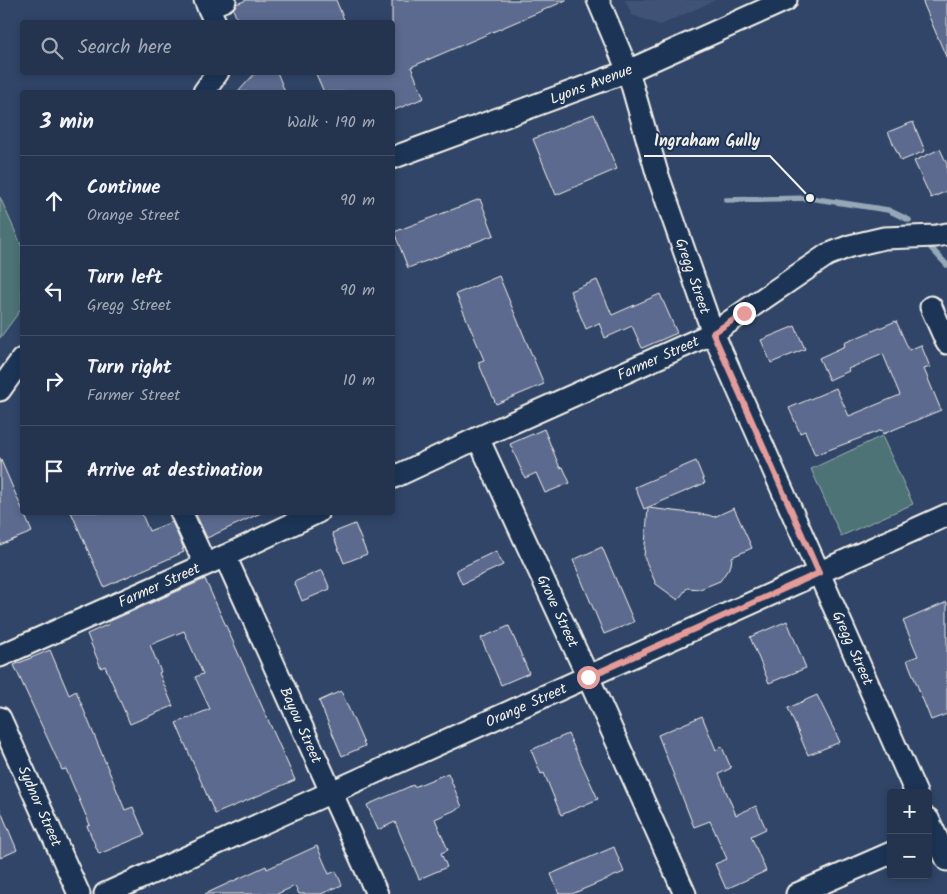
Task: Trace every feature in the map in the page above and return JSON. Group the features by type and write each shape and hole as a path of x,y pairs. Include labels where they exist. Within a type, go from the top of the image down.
{"street":[{"name":"Gregg Street","path":"598,0 628,71 657,173 713,333 914,789"},
{"name":"Lyons Avenue","path":"395,157 628,71 786,0"},
{"path":"205,90 216,75"},
{"name":"Farmer Street","path":"395,477 713,333 827,255 850,246 884,238 947,234"},
{"path":"931,307 947,343"},
{"path":"0,390 20,362"},
{"name":"Grove Street","path":"478,438 685,894"},
{"path":"181,515 205,564"},
{"name":"Farmer Street","path":"0,656 226,556 312,515"},
{"name":"Orange Street","path":"105,894 947,515"},
{"name":"Bayou Street","path":"226,556 377,894"},
{"name":"Sydnor Street","path":"0,718 79,894"},
{"path":"932,834 947,860"},
{"path":"797,894 887,855"}],"shaded area":[{"path":"625,0 716,0 660,25 632,15"}],"green space":[{"path":"0,197 20,242 20,311 0,338"},
{"path":"882,436 913,504 841,536 811,469"}],"building":[{"path":"247,0 336,0 344,20 237,20 233,9 236,4"},
{"path":"392,0 567,0 411,67 424,98 395,110 395,90 323,90 316,75 395,75 395,20 392,20"},
{"path":"922,0 947,0 947,59"},
{"path":"253,75 278,75 284,90 240,90"},
{"path":"594,114 617,169 556,195 533,139"},
{"path":"913,122 925,151 901,161 888,132"},
{"path":"940,149 947,164 947,191 931,198 914,161"},
{"path":"480,199 494,235 408,268 395,232"},
{"path":"499,276 544,384 496,404 478,362 484,360 456,294"},
{"path":"597,280 612,315 660,294 677,333 642,348 632,326 605,338 599,323 586,329 570,291"},
{"path":"896,321 909,350 921,345 930,367 924,369 941,410 883,434 882,430 815,455 805,431 800,433 789,408 836,388 849,416 900,395 883,354 848,369 849,371 829,380 819,358 845,346 844,343"},
{"path":"795,326 805,349 771,363 761,340"},
{"path":"544,429 560,468 563,467 570,483 545,493 536,473 525,478 510,444"},
{"path":"0,458 20,504 20,515 25,515 32,532 0,545"},
{"path":"696,461 705,483 644,509 635,487"},
{"path":"648,508 714,517 734,508 752,548 732,557 731,565 720,581 700,589 687,588 678,600 656,584 644,557"},
{"path":"72,515 142,515 149,531 172,522 184,552 104,587"},
{"path":"196,515 257,515 207,538"},
{"path":"355,524 367,554 344,563 332,533"},
{"path":"602,547 634,622 604,634 573,560"},
{"path":"496,551 503,565 462,584 456,570"},
{"path":"322,570 330,589 302,601 294,582"},
{"path":"205,579 295,780 215,814 176,723 210,709 195,677 203,674 184,631 150,645 173,706 130,724 105,666 101,668 87,634 109,624 108,622"},
{"path":"947,602 947,714 931,720 907,660 918,656 903,621"},
{"path":"787,621 806,668 769,683 750,637"},
{"path":"509,626 529,673 501,685 481,638"},
{"path":"50,650 69,695 76,691 125,810 133,807 145,835 99,854 87,826 90,825 66,769 62,770 14,665"},
{"path":"341,691 365,746 342,756 319,701"},
{"path":"817,695 840,742 808,755 788,708"},
{"path":"702,716 716,750 722,747 731,768 719,774 736,815 756,806 766,829 751,836 766,871 726,889 715,864 727,859 710,821 694,827 658,735"},
{"path":"568,734 598,799 561,815 544,773 541,774 531,750"},
{"path":"448,773 462,807 435,819 448,850 441,853 447,867 419,879 395,822 378,830 367,805 413,785 414,787"},
{"path":"0,809 17,850 0,858"},
{"path":"317,846 329,874 336,871 342,885 321,894 299,894 295,886 277,894 205,894 266,866 267,869"},
{"path":"614,847 624,872 572,894 559,894 551,874"}],"waterway":[{"path":"726,200 810,198 888,210 909,220"},
{"path":"931,248 947,265"}],"place":[{"name":"Ingraham Gully","path":"810,198"}],"route":[{"path":"588,677 819,573 713,333 744,313"}]}
